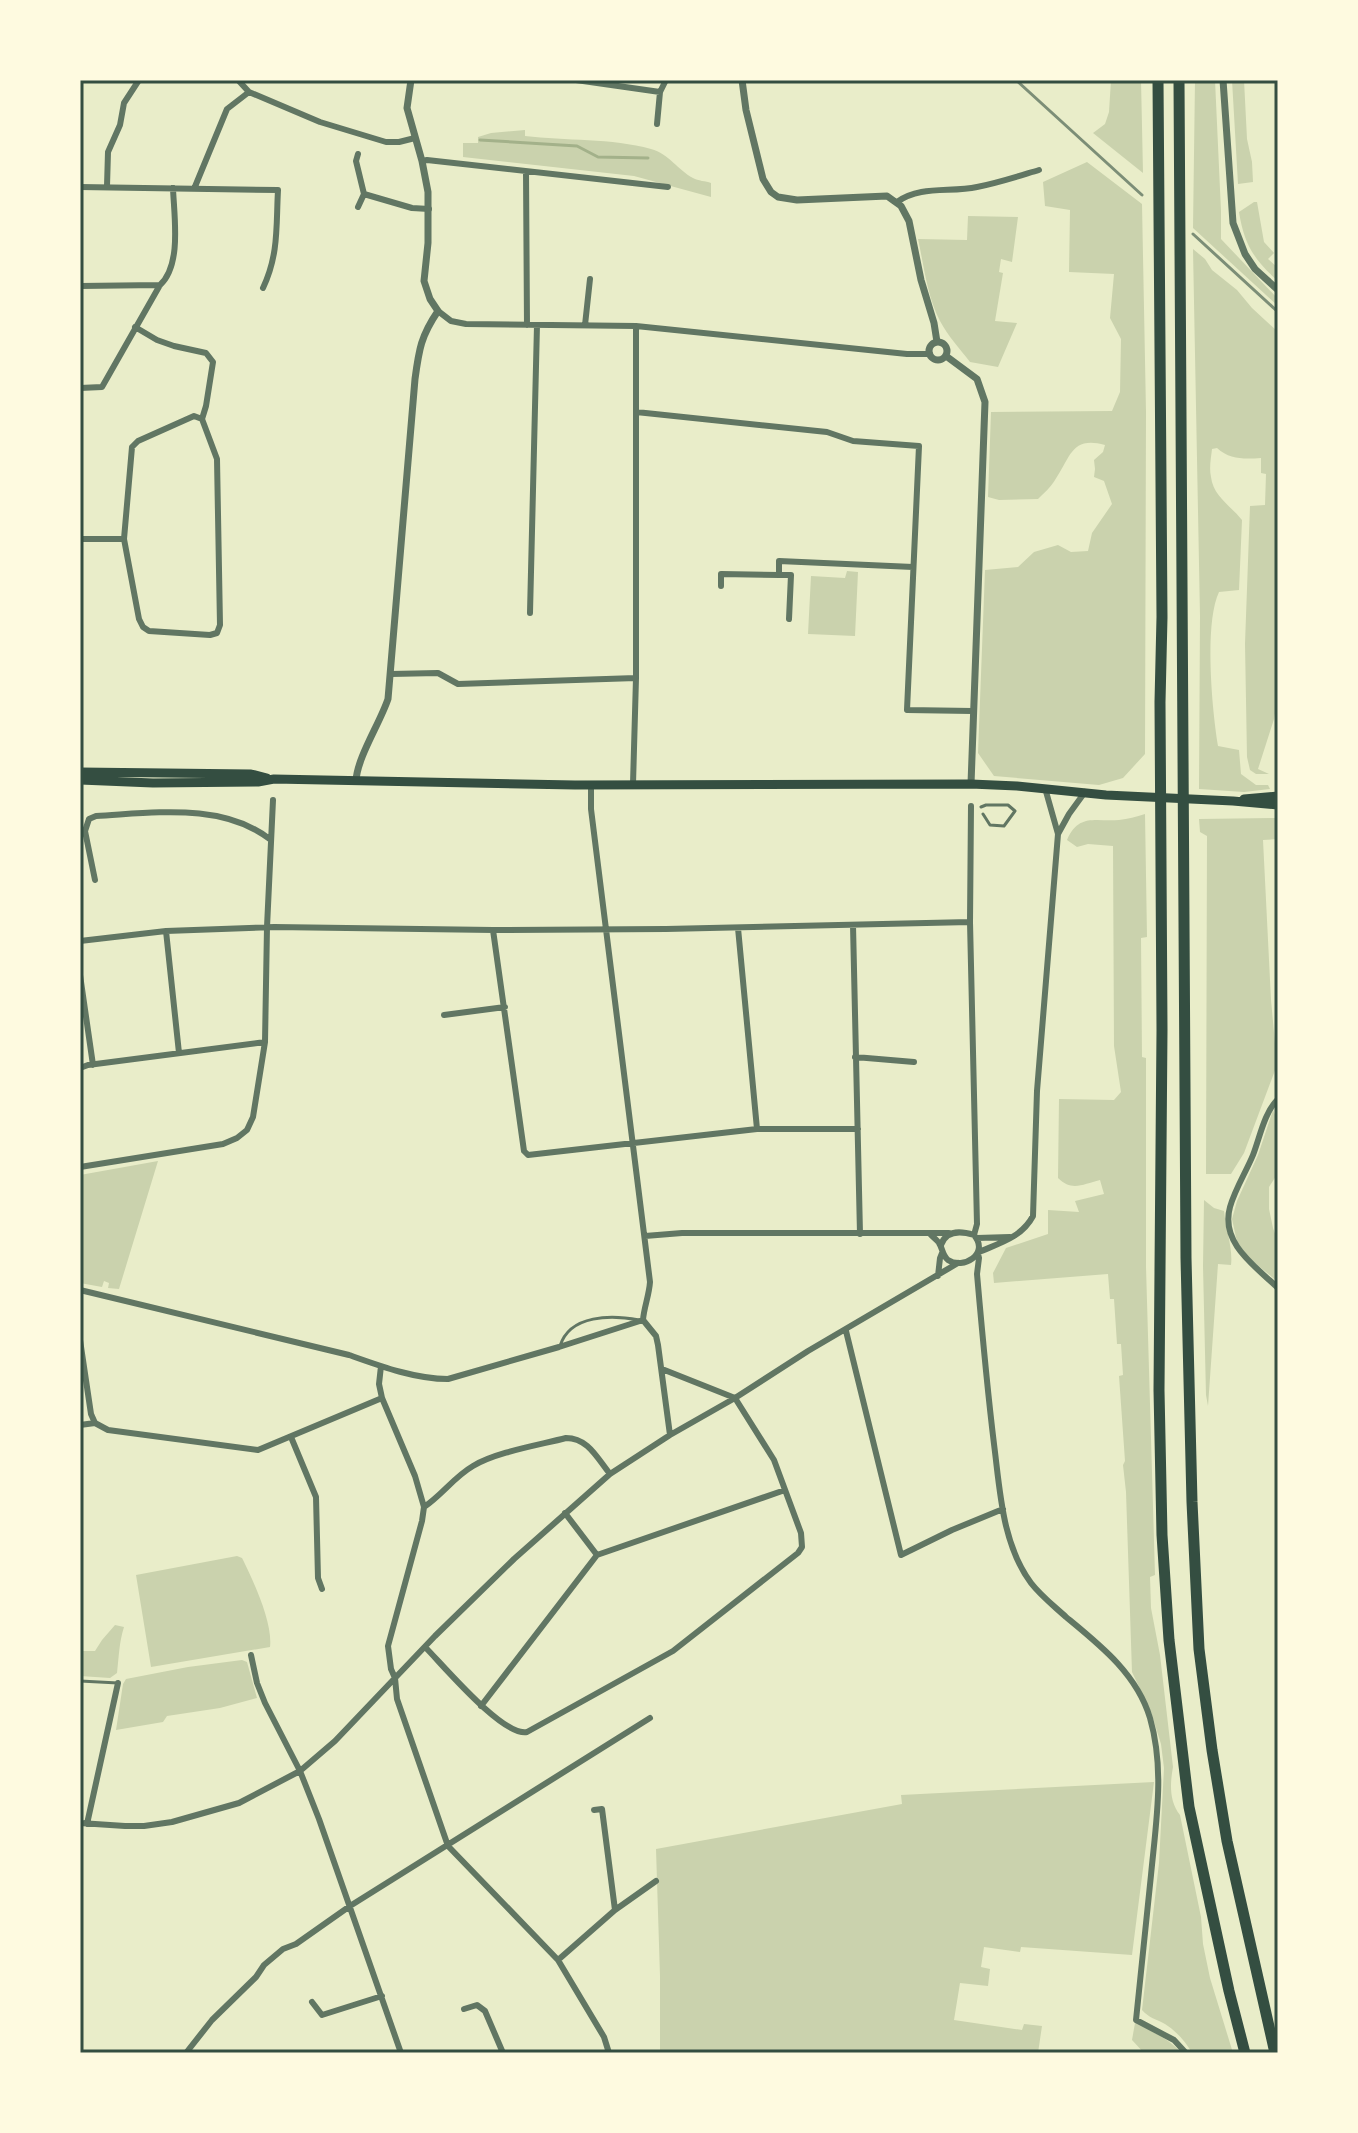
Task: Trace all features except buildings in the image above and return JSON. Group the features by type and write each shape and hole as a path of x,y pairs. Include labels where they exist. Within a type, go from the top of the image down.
{"highway":[{"path":"1158,80 1162,617 1159,1390 1164,1565 1169,1640 1189,1807 1245,2053"},
{"path":"1179,80 1186,1258 1199,1649 1227,1841 1275,2053"}],"main road":[{"path":"80,772 251,774 274,779 356,781 971,784 1278,805"},
{"path":"80,780 153,783 258,782 274,779"},
{"path":"1233,801 1278,796"}],"street":[{"path":"107,186 108,152 120,125 124,103 139,80"},
{"path":"238,80 249,92 320,122 386,142 415,138"},
{"path":"411,80 407,108 422,161 429,209 424,281 438,311 451,321 466,324 636,326 930,354 939,360 946,356"},
{"path":"576,80 660,92"},
{"path":"657,124 660,92 666,80"},
{"path":"742,80 763,179 771,192 787,199 887,196 906,213 937,342"},
{"path":"1223,80 1233,223 1245,254 1255,269 1278,290"},
{"path":"194,189 227,109 249,92"},
{"path":"358,154 356,161 364,194 358,207"},
{"path":"422,161 668,187"},
{"path":"897,202 905,195 919,191 979,187 1039,170"},
{"path":"526,172 527,325"},
{"path":"80,187 278,190 276,250 263,288"},
{"path":"80,388 102,387 165,281 174,260 173,188"},
{"path":"364,194 412,208 429,209"},
{"path":"585,325 590,279"},
{"path":"80,286 160,285"},
{"path":"356,781 357,769 388,699 415,379 419,348 425,331 438,311"},
{"path":"530,613 537,325"},
{"path":"633,784 636,326"},
{"path":"135,327 157,340 206,353 214,369 202,419 217,459 220,625 217,633 210,635 149,631 139,619 124,539 132,447 138,441 194,416 202,419"},
{"path":"930,354 932,345 937,342"},
{"path":"937,342 946,347 946,356"},
{"path":"946,356 977,379 985,402 971,784"},
{"path":"636,412 827,432 853,441 919,446 907,710 972,711"},
{"path":"80,539 124,539"},
{"path":"779,575 779,561 913,567"},
{"path":"721,586 721,574 791,575 789,619"},
{"path":"391,674 438,673 458,684 636,678"},
{"path":"591,784 590,799 650,1282 643,1320 656,1336 670,1435"},
{"path":"118,1683 84,1823 144,1826 172,1822 239,1803 300,1771 335,1741 514,1559 610,1474 808,1351 958,1263 1028,1227 1033,1216 1037,1091 1058,834 1045,788"},
{"path":"1058,834 1085,792"},
{"path":"80,1167 206,1148 237,1138 247,1130 253,1117 265,1042 273,800"},
{"path":"971,806 976,1237 980,1244 977,1274 987,1387 1003,1509 1011,1542 1032,1584 1049,1603 1114,1658 1132,1680 1150,1716 1159,1791 1136,2020 1174,2040 1186,2053"},
{"path":"95,880 85,831 89,819 96,816 166,812 221,816 252,827 272,841"},
{"path":"1052,812 1069,814"},
{"path":"270,895 279,897"},
{"path":"80,929 81,941 166,931 267,927 493,930 970,922"},
{"path":"853,925 860,1234"},
{"path":"738,928 757,1129"},
{"path":"493,930 524,1151 528,1155 757,1129 858,1129"},
{"path":"166,931 179,1053"},
{"path":"80,975 93,1065"},
{"path":"444,1015 505,1007"},
{"path":"80,1068 265,1042"},
{"path":"855,1057 914,1062"},
{"path":"1278,1099 1272,1104 1234,1195 1229,1222 1235,1245 1242,1255 1278,1288"},
{"path":"645,1236 682,1233 961,1233 976,1237 1010,1237"},
{"path":"938,1276 944,1237 949,1233"},
{"path":"930,1234 952,1262 958,1263"},
{"path":"966,1261 977,1274"},
{"path":"80,1290 349,1355 425,1377 448,1379 643,1320"},
{"path":"846,1331 901,1555 1003,1509"},
{"path":"80,1340 95,1423"},
{"path":"381,1366 379,1384 382,1398 411,1465 424,1507 388,1646 397,1699 448,1846 558,1960 604,2037 609,2053"},
{"path":"425,1647 481,1706 515,1731 527,1732 673,1651 798,1553 802,1547 801,1533 774,1460 735,1398 662,1369"},
{"path":"80,1425 95,1423 108,1430 250,1451 382,1398"},
{"path":"291,1437 316,1497 318,1578 322,1589"},
{"path":"424,1507 479,1462 566,1438 577,1438 586,1443 610,1474"},
{"path":"481,1706 597,1555 785,1490"},
{"path":"565,1513 597,1555"},
{"path":"251,1655 265,1703 300,1771 401,2053"},
{"path":"382,1691 397,1699"},
{"path":"186,2053 212,2020 283,1949 296,1944 350,1906 650,1718"},
{"path":"594,1810 602,1809 615,1910"},
{"path":"558,1960 615,1910 656,1881"},
{"path":"312,2002 322,2015 382,1996"},
{"path":"464,2009 477,2005 485,2011 503,2053"}],"lane":[{"path":"981,807 1008,805 1015,811 1004,826 990,825 983,814"},
{"path":"559,1347 571,1327 594,1319 621,1317 643,1320"},
{"path":"80,1681 118,1683"}],"green space":[{"path":"1111,80 1141,80 1143,173 1093,133 1105,124"},
{"path":"1195,80 1215,80 1221,239 1278,299 1278,306 1193,228"},
{"path":"1232,80 1244,80 1247,139 1252,162 1253,182 1238,184"},
{"path":"525,130 525,136 605,141 651,149 693,178 711,183 711,197 634,176 463,157 463,143 478,143 478,137 491,133"},
{"path":"1087,162 1142,204 1146,412 1145,754 1123,778 1099,785 994,776 978,753 985,570 1018,567 1034,552 1058,545 1071,552 1088,551 1092,533 1112,504 1104,481 1094,477 1094,460 1103,452 1105,445 1094,443 1085,443 1073,450 1053,483 1038,499 999,500 988,497 991,412 1112,411 1120,392 1121,339 1110,318 1114,274 1069,272 1070,210 1045,206 1043,182"},
{"path":"1257,202 1264,242 1274,253 1268,259 1278,268 1278,281 1256,258 1244,233 1239,212"},
{"path":"968,216 1018,217 1012,262 1001,259 999,272 1003,273 995,321 1017,323 998,367 970,362 954,342 936,311 924,270 918,239 967,240"},
{"path":"1193,249 1278,332 1278,697 1258,769 1269,774 1256,774 1250,770 1247,757 1245,644 1250,506 1265,505 1266,474 1261,473 1261,458 1232,457 1217,448 1212,449 1210,467 1215,490 1242,520 1239,590 1219,592 1212,624 1212,690 1218,746 1239,750 1241,774 1256,785 1268,785 1270,789 1244,792 1199,789 1200,616"},
{"path":"847,571 858,572 855,636 808,634 811,576 845,578"},
{"path":"1145,814 1147,937 1141,938 1155,1575 1150,1577 1151,1608 1160,1655 1173,1767 1172,1798 1180,1815 1210,1978 1233,2053 1192,2053 1173,2030 1142,2010 1159,1863 1164,1768 1161,1744 1151,1712 1132,1672 1119,1376 1123,1375 1121,1344 1117,1344 1114,1299 1110,1299 1108,1274 994,1283 993,1273 1006,1248 1048,1234 1048,1210 1079,1212 1075,1201 1104,1194 1100,1180 1073,1186 1058,1178 1059,1099 1114,1100 1121,1092 1114,1046 1113,846 1088,844 1077,847 1067,840 1082,822 1122,820"},
{"path":"1278,818 1278,839 1263,840 1277,1065 1244,1153 1231,1174 1206,1174 1207,836 1200,832 1199,819"},
{"path":"1273,1110 1278,1122 1278,1173 1269,1187 1269,1209 1278,1242 1278,1282 1249,1258 1237,1242 1232,1219"},
{"path":"158,1161 119,1289 108,1288 109,1283 104,1281 102,1287 80,1283 80,1175"},
{"path":"1204,1200 1224,1211 1231,1259 1231,1265 1218,1264 1208,1406 1203,1266"},
{"path":"237,1556 242,1558 261,1602 270,1647 151,1667 136,1575"},
{"path":"115,1625 124,1627 117,1673 110,1678 80,1676 80,1651 95,1651"},
{"path":"242,1660 247,1662 257,1698 220,1708 167,1716 163,1722 116,1730 126,1679"},
{"path":"1154,1782 1132,1955 1021,1947 1020,1952 984,1947 981,1967 990,1969 988,1986 960,1983 954,2020 1022,2030 1024,2024 1042,2026 1038,2053 660,2053 656,1849 902,1804 901,1795"},
{"path":"1135,2023 1166,2039 1181,2053 1144,2053 1132,2040"}],"waterway":[{"path":"480,140 577,146 598,157 648,158"}],"railway":[{"path":"1016,80 1142,195"},
{"path":"1193,234 1278,312"}]}
